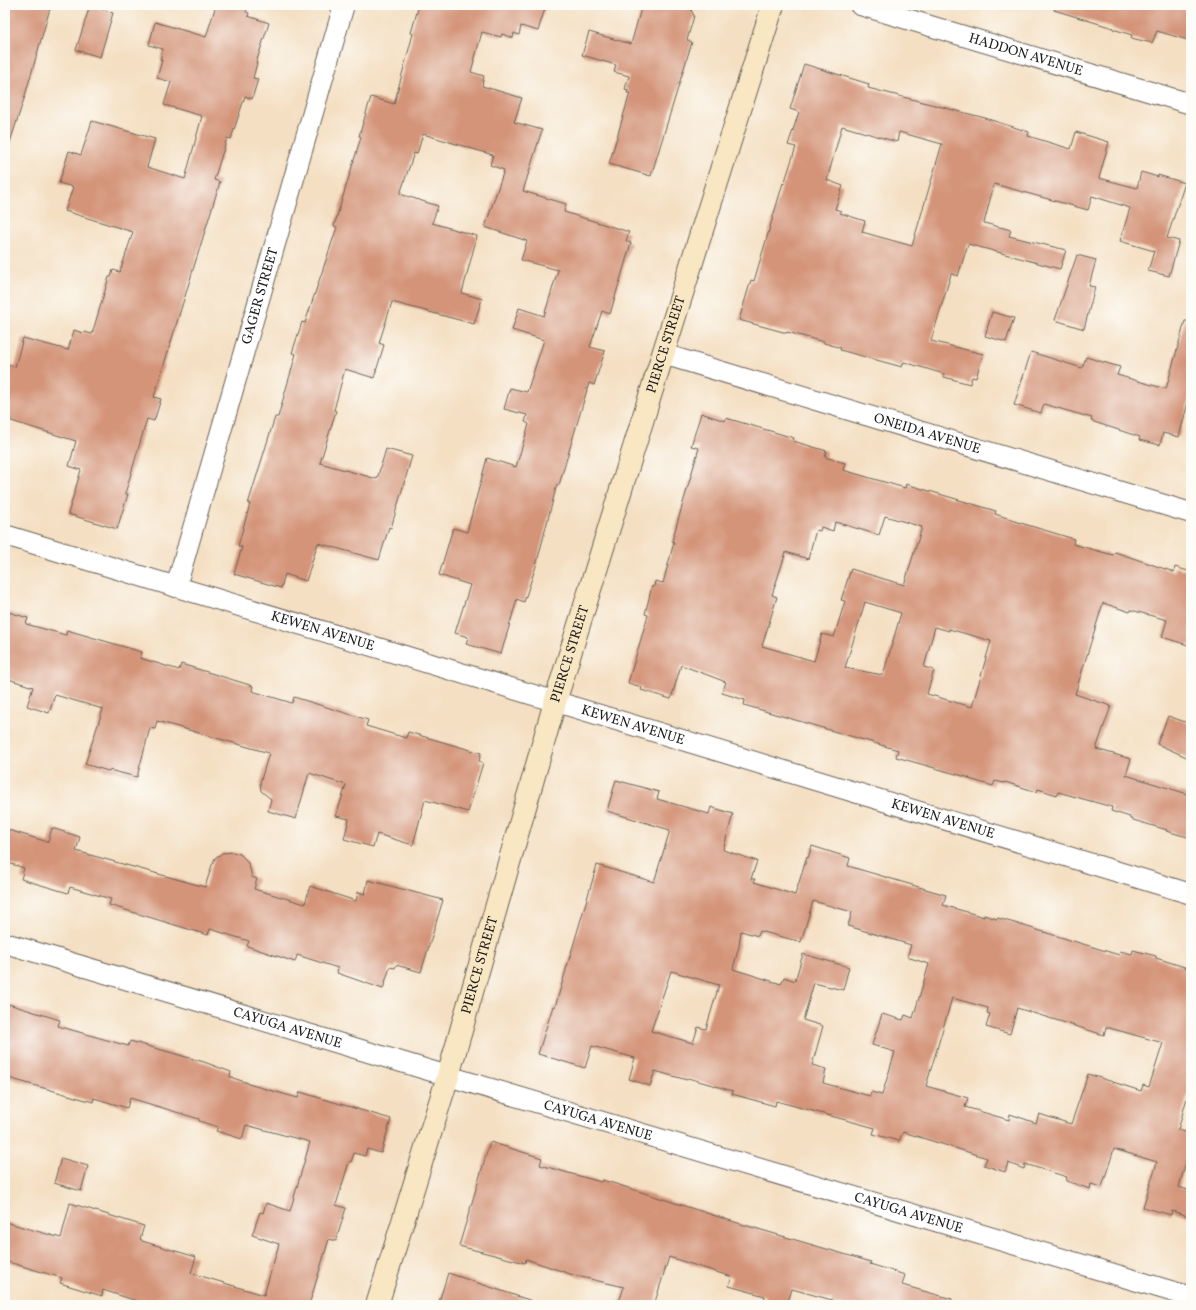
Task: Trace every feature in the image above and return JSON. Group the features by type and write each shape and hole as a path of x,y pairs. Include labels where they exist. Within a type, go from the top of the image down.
{"street":[{"name":"GAGER STREET","path":"176,587 344,5"},
{"name":"PIERCE STREET","path":"377,1305 448,1076 555,702 773,5"},
{"name":"HADDON AVENUE","path":"860,5 1191,104"},
{"name":"ONEIDA AVENUE","path":"663,354 1191,513"},
{"name":"KEWEN AVENUE","path":"5,535 1191,894"},
{"name":"CAYUGA AVENUE","path":"5,943 1191,1297"}],"building":[{"path":"5,5 51,5 9,145 5,144"},
{"path":"90,5 113,13 100,57 76,50"},
{"path":"216,5 248,5 246,12 249,13 248,16 269,23 256,63 253,78 258,79 252,99 245,96 231,139 227,138 214,180 220,182 154,397 161,399 154,421 147,419 125,494 128,494 117,529 68,514 81,470 69,466 76,441 5,419 5,364 15,367 23,338 68,350 74,330 92,334 109,277 111,277 113,270 120,272 133,232 65,211 73,187 59,183 69,151 81,155 92,121 155,139 147,167 185,179 202,116 164,105 171,82 157,78 162,60 160,60 163,49 149,45 155,22 206,37"},
{"path":"419,5 546,5 538,31 521,26 519,35 514,33 513,38 502,34 501,37 482,32 471,72 484,76 482,86 522,98 514,122 542,130 523,191 566,204 564,212 629,232 626,241 631,243 610,314 602,311 590,347 605,351 594,385 589,383 559,485 557,484 536,566 524,602 517,599 501,654 466,644 468,637 455,633 470,585 439,575 453,528 467,532 487,458 516,467 529,424 525,422 527,415 504,409 510,388 527,392 544,340 512,330 519,308 544,316 558,270 521,260 527,241 485,227 504,170 490,165 493,155 423,134 417,154 414,153 400,194 438,206 432,223 477,236 462,293 482,299 474,324 392,302 379,343 384,345 374,378 345,369 334,410 336,411 320,463 377,479 386,449 412,456 391,528 389,527 379,560 318,543 306,581 285,574 281,588 234,574 242,547 238,546 250,504 248,504 275,417 278,417 296,354 292,353 302,322 305,323 337,227 334,226 361,137 359,136 371,97 394,104 413,34 411,33"},
{"path":"642,5 689,5 694,16 687,40 692,42 651,176 609,164 630,93 627,93 628,90 625,89 629,76 614,72 616,65 582,55 589,32 631,44"},
{"path":"1055,5 1191,5 1191,41 1157,31 1152,43 1131,38 1132,35 1113,28 1054,10"},
{"path":"804,64 869,84 868,88 985,118 1029,132 1028,136 1071,149 1076,132 1109,142 1099,178 1137,188 1141,172 1158,177 1158,175 1185,183 1167,238 1179,241 1169,276 1148,271 1154,251 1120,241 1130,208 1092,196 1088,210 994,184 984,223 1011,230 1009,236 1066,250 1060,269 968,244 958,276 951,274 931,341 983,354 976,378 972,377 970,384 944,377 944,374 904,362 902,367 840,350 841,348 824,342 739,320 751,280 754,281 783,183 784,184 796,147 788,145 799,112 790,109","holes":["842,126 897,142 899,132 942,144 912,246 862,232 865,221 840,213 841,211 835,209 843,186 827,180"]},
{"path":"1077,255 1096,260 1089,286 1095,287 1084,329 1055,320"},
{"path":"992,312 1014,318 1006,342 985,336"},
{"path":"1185,321 1191,321 1191,391 1179,437 1163,433 1160,445 1139,440 1140,437 1091,421 1092,418 1044,404 1041,413 1014,405 1031,352 1082,368 1086,357 1120,367 1117,375 1166,389"},
{"path":"701,413 725,421 726,418 794,438 793,441 827,451 825,457 845,463 843,470 905,488 906,484 996,511 995,514 1014,521 1074,539 1073,544 1113,555 1115,552 1174,572 1175,567 1191,572 1191,646 1162,637 1167,620 1131,610 1130,612 1103,603 1075,694 1111,706 1096,749 1131,759 1126,775 1191,795 1191,838 1130,819 1130,817 1111,811 1112,807 1058,792 1057,795 1038,789 1037,792 1005,782 995,781 993,786 896,757 898,750 744,705 745,700 722,693 726,682 681,665 671,699 641,690 642,687 628,683 648,615 645,614 652,586 654,587 655,581 663,583 674,542 672,541 699,448 691,446","holes":["885,516 922,527 904,585 851,569 841,600 845,601 834,637 822,634 814,661 762,646 777,597 772,595 786,552 808,559 816,530 820,531 821,527 833,531 835,522 879,535","865,602 901,613 883,675 845,668","935,627 949,631 949,629 991,641 972,707 927,694 934,670 924,667"]},
{"path":"5,611 28,618 26,624 66,635 67,630 142,652 140,658 179,670 181,664 253,686 252,691 292,703 294,697 368,720 366,726 406,738 408,732 481,753 479,761 483,763 468,812 425,800 413,845 377,834 373,847 344,839 349,819 336,816 346,785 309,773 296,819 268,811 271,799 261,791 260,783 269,753 157,721 155,729 150,728 137,777 108,771 85,764 103,709 55,695 49,713 27,706 33,687 5,678"},
{"path":"1168,716 1191,724 1191,759 1157,744"},
{"path":"616,780 659,792 657,799 709,814 711,807 733,814 723,850 757,861 751,879 755,879 754,882 795,895 812,846 850,858 848,866 946,895 943,905 984,917 984,915 998,918 1119,955 1120,951 1132,954 1133,950 1156,956 1156,958 1191,969 1191,1083 1178,1130 1191,1134 1191,1144 1179,1187 1191,1191 1191,1217 1172,1211 1171,1215 1143,1207 1157,1162 1114,1149 1102,1187 1091,1184 1090,1189 1066,1181 1067,1177 1025,1164 1024,1169 1008,1163 1005,1172 984,1165 987,1158 903,1132 899,1141 873,1134 875,1128 776,1101 775,1106 732,1094 733,1091 688,1078 687,1080 655,1071 650,1086 629,1079 635,1058 592,1046 585,1068 538,1054 553,1006 555,1007 597,865 654,882 670,830 607,811","holes":["813,901 852,912 848,926 911,945 907,957 929,964 913,1018 905,1015 903,1020 882,1014 872,1045 895,1052 882,1095 871,1092 870,1096 823,1083 826,1069 812,1065 823,1026 803,1020 814,983 843,990 849,967 803,954 795,981 784,977 781,984 733,969 741,931 758,936 760,931 801,942","671,971 719,985 706,1029 698,1027 693,1043 651,1031","952,998 988,1008 987,1013 990,1014 986,1027 1010,1034 1017,1008 1104,1035 1106,1027 1163,1043 1149,1087 1143,1085 1141,1091 1088,1074 1071,1124 1039,1114 1036,1123 1010,1114 1009,1120 965,1107 968,1098 926,1086"]},
{"path":"52,828 80,837 76,851 205,887 215,858 222,853 232,852 240,854 249,865 252,877 257,879 254,889 305,904 310,886 356,901 358,892 365,894 368,880 443,900 421,972 396,965 395,968 390,967 383,989 337,973 338,968 297,955 295,962 247,946 249,941 210,929 208,935 109,905 111,899 70,887 68,893 21,879 24,868 5,862 5,829 48,842"},
{"path":"5,1003 60,1020 58,1026 128,1046 130,1041 204,1062 231,1072 230,1077 248,1084 298,1098 300,1092 391,1119 381,1153 367,1149 365,1156 354,1153 351,1162 349,1162 336,1205 346,1208 336,1241 329,1239 309,1305 149,1305 103,1290 102,1296 60,1283 62,1278 5,1261 5,1222 61,1238 70,1203 144,1226 140,1239 142,1241 196,1257 191,1273 264,1295 279,1244 252,1235 260,1212 263,1213 266,1203 290,1211 310,1142 246,1125 242,1139 216,1131 218,1127 199,1121 199,1119 130,1098 127,1108 94,1098 93,1102 5,1077"},
{"path":"490,1142 542,1158 540,1165 601,1182 602,1180 616,1184 741,1224 871,1262 870,1264 905,1275 902,1285 952,1299 951,1305 831,1305 832,1300 792,1289 787,1305 763,1305 765,1296 729,1286 732,1277 669,1257 654,1305 618,1305 624,1287 573,1275 526,1259 525,1263 459,1246"},
{"path":"61,1158 88,1166 81,1191 54,1183"},
{"path":"448,1273 532,1301 532,1305 438,1305"}]}
